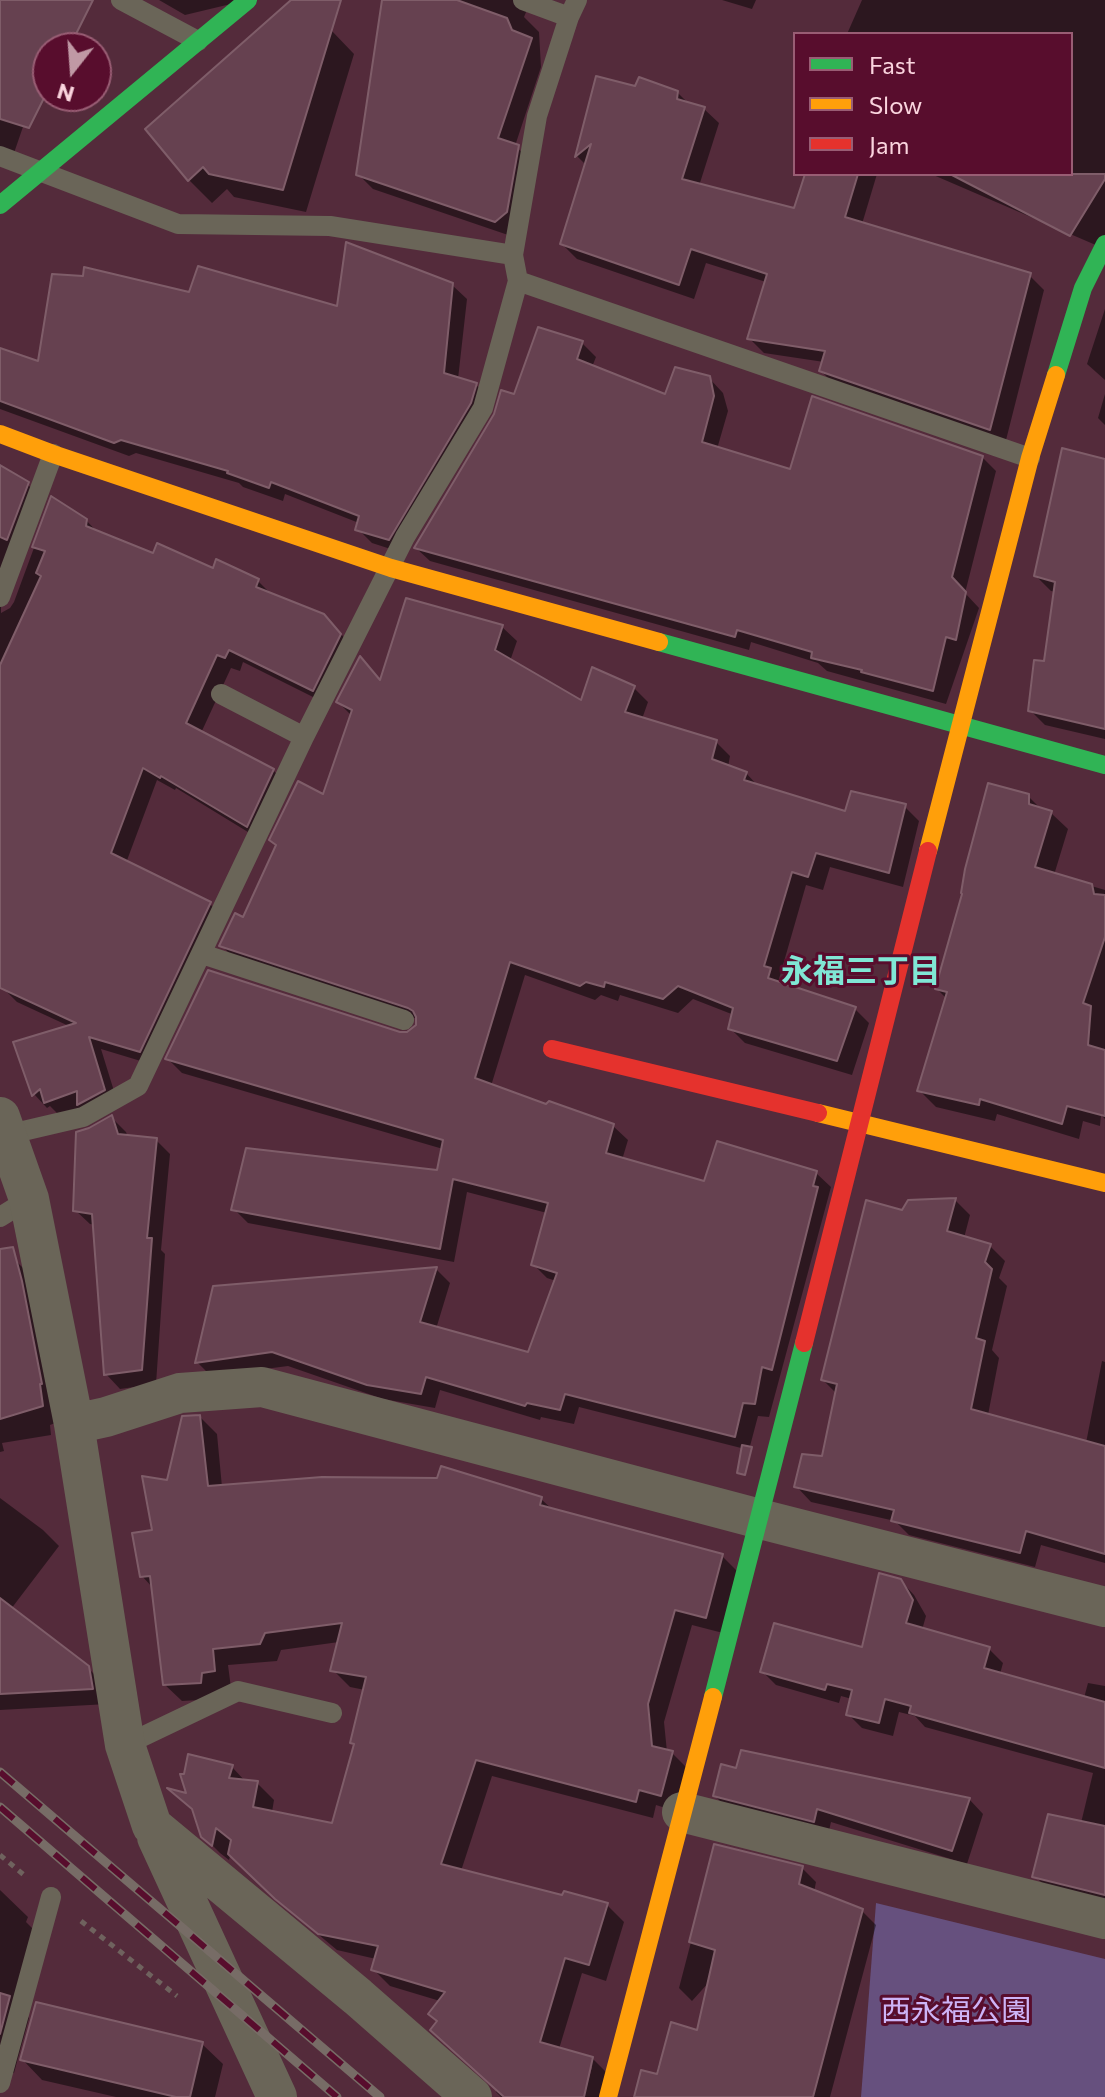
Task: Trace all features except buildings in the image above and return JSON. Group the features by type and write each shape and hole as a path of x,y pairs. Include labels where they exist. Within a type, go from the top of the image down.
{"street":[{"path":"0,205 248,0"},
{"path":"608,2097 760,1519 1030,458 1094,293 1105,244"},
{"path":"0,434 391,568 1105,765"},
{"path":"552,1049 1105,1183"},
{"path":"3,1126 15,1208 74,1424 125,1745 152,1826 277,2097"},
{"path":"74,1424 180,1393 262,1387 1105,1607"},
{"path":"682,1812 1105,1919"},
{"path":"152,1826 358,1997 472,2097"}],"lane":[{"path":"121,0 198,42"},
{"path":"3,1126 83,1117 138,1086 304,737 405,537 483,408 518,281 513,255 537,116 573,8 523,0"},
{"path":"0,156 178,224 330,226 513,255"},
{"path":"518,281 1030,458"},
{"path":"0,597 53,454"},
{"path":"221,694 304,737"},
{"path":"202,954 404,1020"},
{"path":"125,1745 238,1691 332,1713"},
{"path":"0,2081 51,1897"}],"path":[{"path":"0,1855 185,2002"}],"green space":[{"name":"西永福公園","path":"876,1903 1105,1959 1105,2097 861,2097"}],"railway":[{"path":"0,1772 380,2097"},
{"path":"0,1807 337,2097"}],"traffic: fast":[{"path":"0,205 248,0"},
{"path":"1056,375 1083,288 1105,244"},
{"path":"659,642 1105,765"},
{"path":"713,1697 804,1343"}],"traffic: slow":[{"path":"928,851 1030,458 1056,375"},
{"path":"0,434 391,568 659,642"},
{"path":"818,1113 1105,1183"},
{"path":"608,2097 713,1697"}],"traffic: jam":[{"path":"804,1343 928,851"},
{"path":"552,1049 818,1113"}],"district":[{"name":"永福三丁目","path":"861,971"}]}
